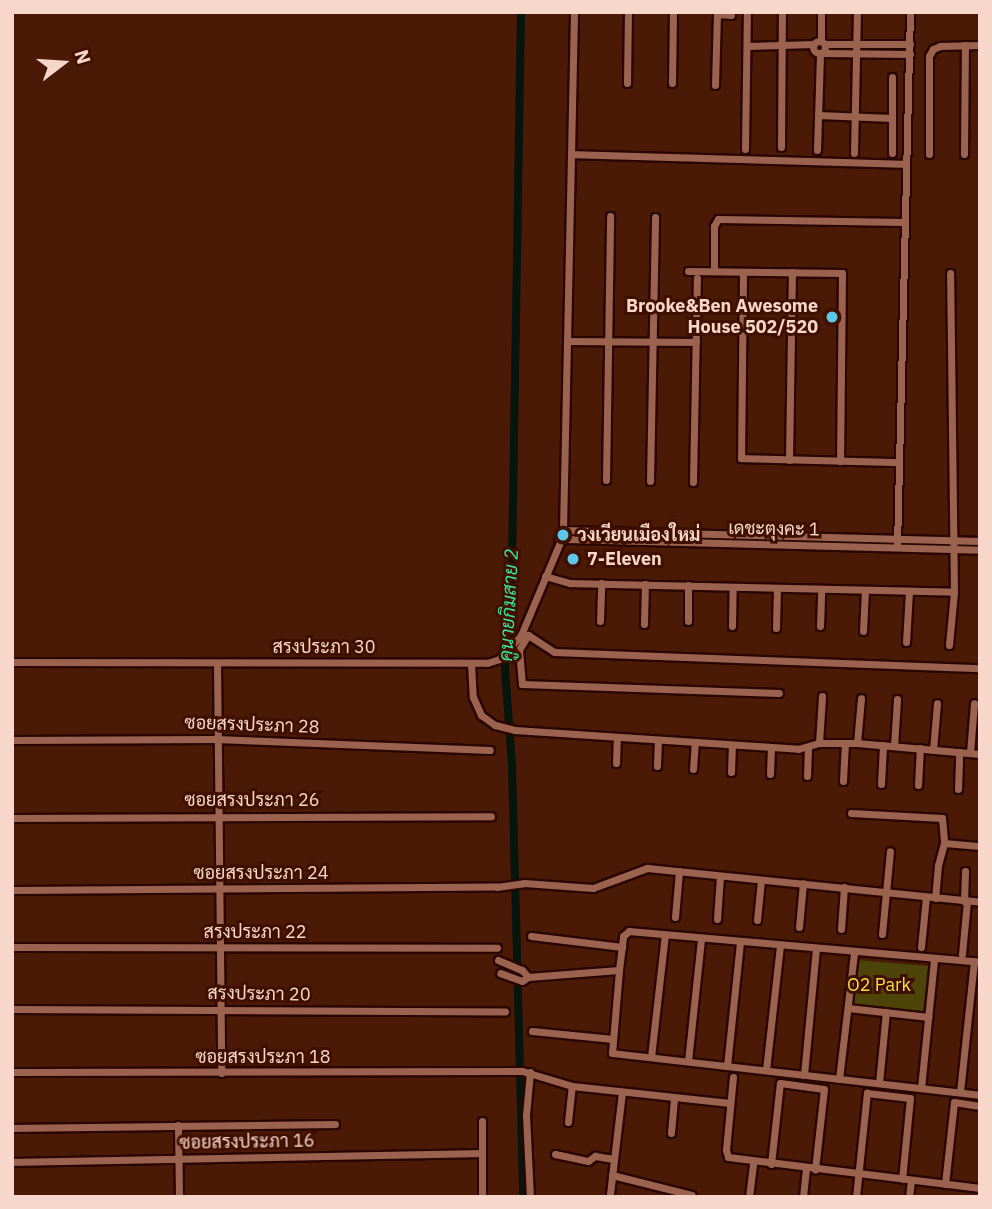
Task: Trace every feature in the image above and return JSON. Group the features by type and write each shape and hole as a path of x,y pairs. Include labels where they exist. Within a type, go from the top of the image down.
{"street":[{"path":"564,536 574,12"},
{"path":"627,83 628,12"},
{"path":"672,83 673,12"},
{"path":"745,149 747,12"},
{"path":"781,147 782,12"},
{"path":"817,150 822,53 821,12"},
{"path":"854,153 857,12"},
{"path":"897,543 911,12"},
{"path":"715,85 717,13 731,15"},
{"path":"747,46 820,43 911,44"},
{"path":"820,43 814,51 910,54"},
{"path":"964,154 965,45"},
{"path":"929,153 929,56 933,48 940,46 980,45"},
{"path":"892,77 892,153"},
{"path":"818,116 892,118"},
{"path":"571,154 906,164"},
{"path":"606,480 610,216"},
{"path":"650,481 655,217"},
{"path":"714,271 715,226 718,219 904,222"},
{"path":"688,271 840,272 844,276 840,461"},
{"path":"743,272 740,455 745,460 899,462"},
{"path":"789,460 792,272"},
{"path":"949,645 954,592 950,274"},
{"path":"694,482 697,278"},
{"path":"567,341 696,342"},
{"name":"เดชะตุงคะ 1","path":"564,536 897,543 980,541"},
{"name":"สรงประภา 30","path":"12,662 471,663 499,659 525,635 545,576 564,536"},
{"name":"เดชะตุงคะ 1","path":"897,543 954,550 980,550"},
{"path":"545,576 561,582 954,592"},
{"path":"600,621 601,583"},
{"path":"644,624 645,584"},
{"path":"688,585 688,621"},
{"path":"732,626 733,587"},
{"path":"776,628 777,587"},
{"path":"820,626 821,589"},
{"path":"863,631 865,590"},
{"path":"906,642 909,591"},
{"path":"779,693 522,684 519,650 525,635 554,652 980,668"},
{"path":"217,663 221,1073"},
{"path":"471,663 475,704 481,715 495,725 515,730 771,747 808,748 819,743 857,743 980,754"},
{"path":"819,743 822,696"},
{"path":"857,743 860,698"},
{"path":"894,746 897,699"},
{"path":"933,750 937,703"},
{"path":"970,753 974,703"},
{"path":"616,763 617,737"},
{"name":"ซอยสรงประภา 28","path":"12,740 216,738 490,750"},
{"path":"657,740 657,766"},
{"path":"693,769 695,743"},
{"path":"843,781 845,743"},
{"path":"731,772 732,745"},
{"path":"881,784 883,745"},
{"path":"770,774 771,747"},
{"path":"807,776 808,748"},
{"path":"918,785 920,748"},
{"path":"958,789 959,752"},
{"path":"851,813 942,818 944,843 938,865 935,898"},
{"name":"ซอยสรงประภา 26","path":"12,818 491,816"},
{"path":"944,843 980,846"},
{"path":"881,934 890,851"},
{"name":"ซอยสรงประภา 24","path":"12,890 509,886 524,883 597,887 645,868 980,902"},
{"path":"675,917 679,871"},
{"path":"962,954 965,871"},
{"path":"717,919 720,876"},
{"path":"757,920 761,880"},
{"path":"799,927 803,883"},
{"path":"841,929 844,887"},
{"path":"921,947 926,897"},
{"path":"960,1092 977,962 701,940 629,931 623,936 612,1053 980,1095"},
{"path":"651,1057 665,935"},
{"path":"531,936 622,947"},
{"path":"688,1061 701,940"},
{"path":"727,1066 740,943"},
{"path":"766,1070 780,946"},
{"name":"สรงประภา 22","path":"12,947 497,948"},
{"path":"804,1075 816,949"},
{"path":"839,1079 854,953"},
{"path":"921,1088 934,959"},
{"path":"501,961 524,976"},
{"path":"501,973 524,976 619,970"},
{"path":"848,1008 928,1017"},
{"name":"สรงประภา 20","path":"12,1009 505,1012"},
{"path":"879,1083 886,1012"},
{"path":"532,1031 613,1039"},
{"name":"ซอยสรงประภา 18","path":"12,1072 513,1071 526,1072 572,1086 730,1103"},
{"path":"526,1072 530,1197"},
{"path":"733,1077 726,1156 753,1162 980,1188"},
{"path":"771,1164 780,1083 824,1089 815,1169"},
{"path":"568,1122 572,1086"},
{"path":"610,1194 622,1092"},
{"path":"856,1197 867,1093 910,1098 902,1179"},
{"path":"671,1133 674,1098"},
{"path":"945,1184 954,1102 980,1106"},
{"path":"482,1121 482,1197"},
{"path":"12,1128 335,1124"},
{"path":"178,1125 178,1197"},
{"name":"ซอยสรงประภา 16","path":"12,1162 481,1153"},
{"path":"555,1154 586,1161 595,1156 614,1159"},
{"path":"749,1197 753,1162"},
{"path":"803,1197 806,1168"},
{"path":"612,1175 692,1195"},
{"path":"909,1197 911,1180"},
{"path":"961,1197 963,1186"}],"green space":[{"name":"O2 Park","path":"857,960 928,966 923,1012 852,1005"}],"waterway":[{"name":"คูนายกิมสาย 2","path":"521,12 511,619 505,668 512,766 523,1197"}],"place":[{"name":"Brooke&Ben Awesome House 502/520","path":"832,317"},
{"name":"วงเวียนเมืองใหม่","path":"563,535"},
{"name":"7-Eleven","path":"573,559"}]}
